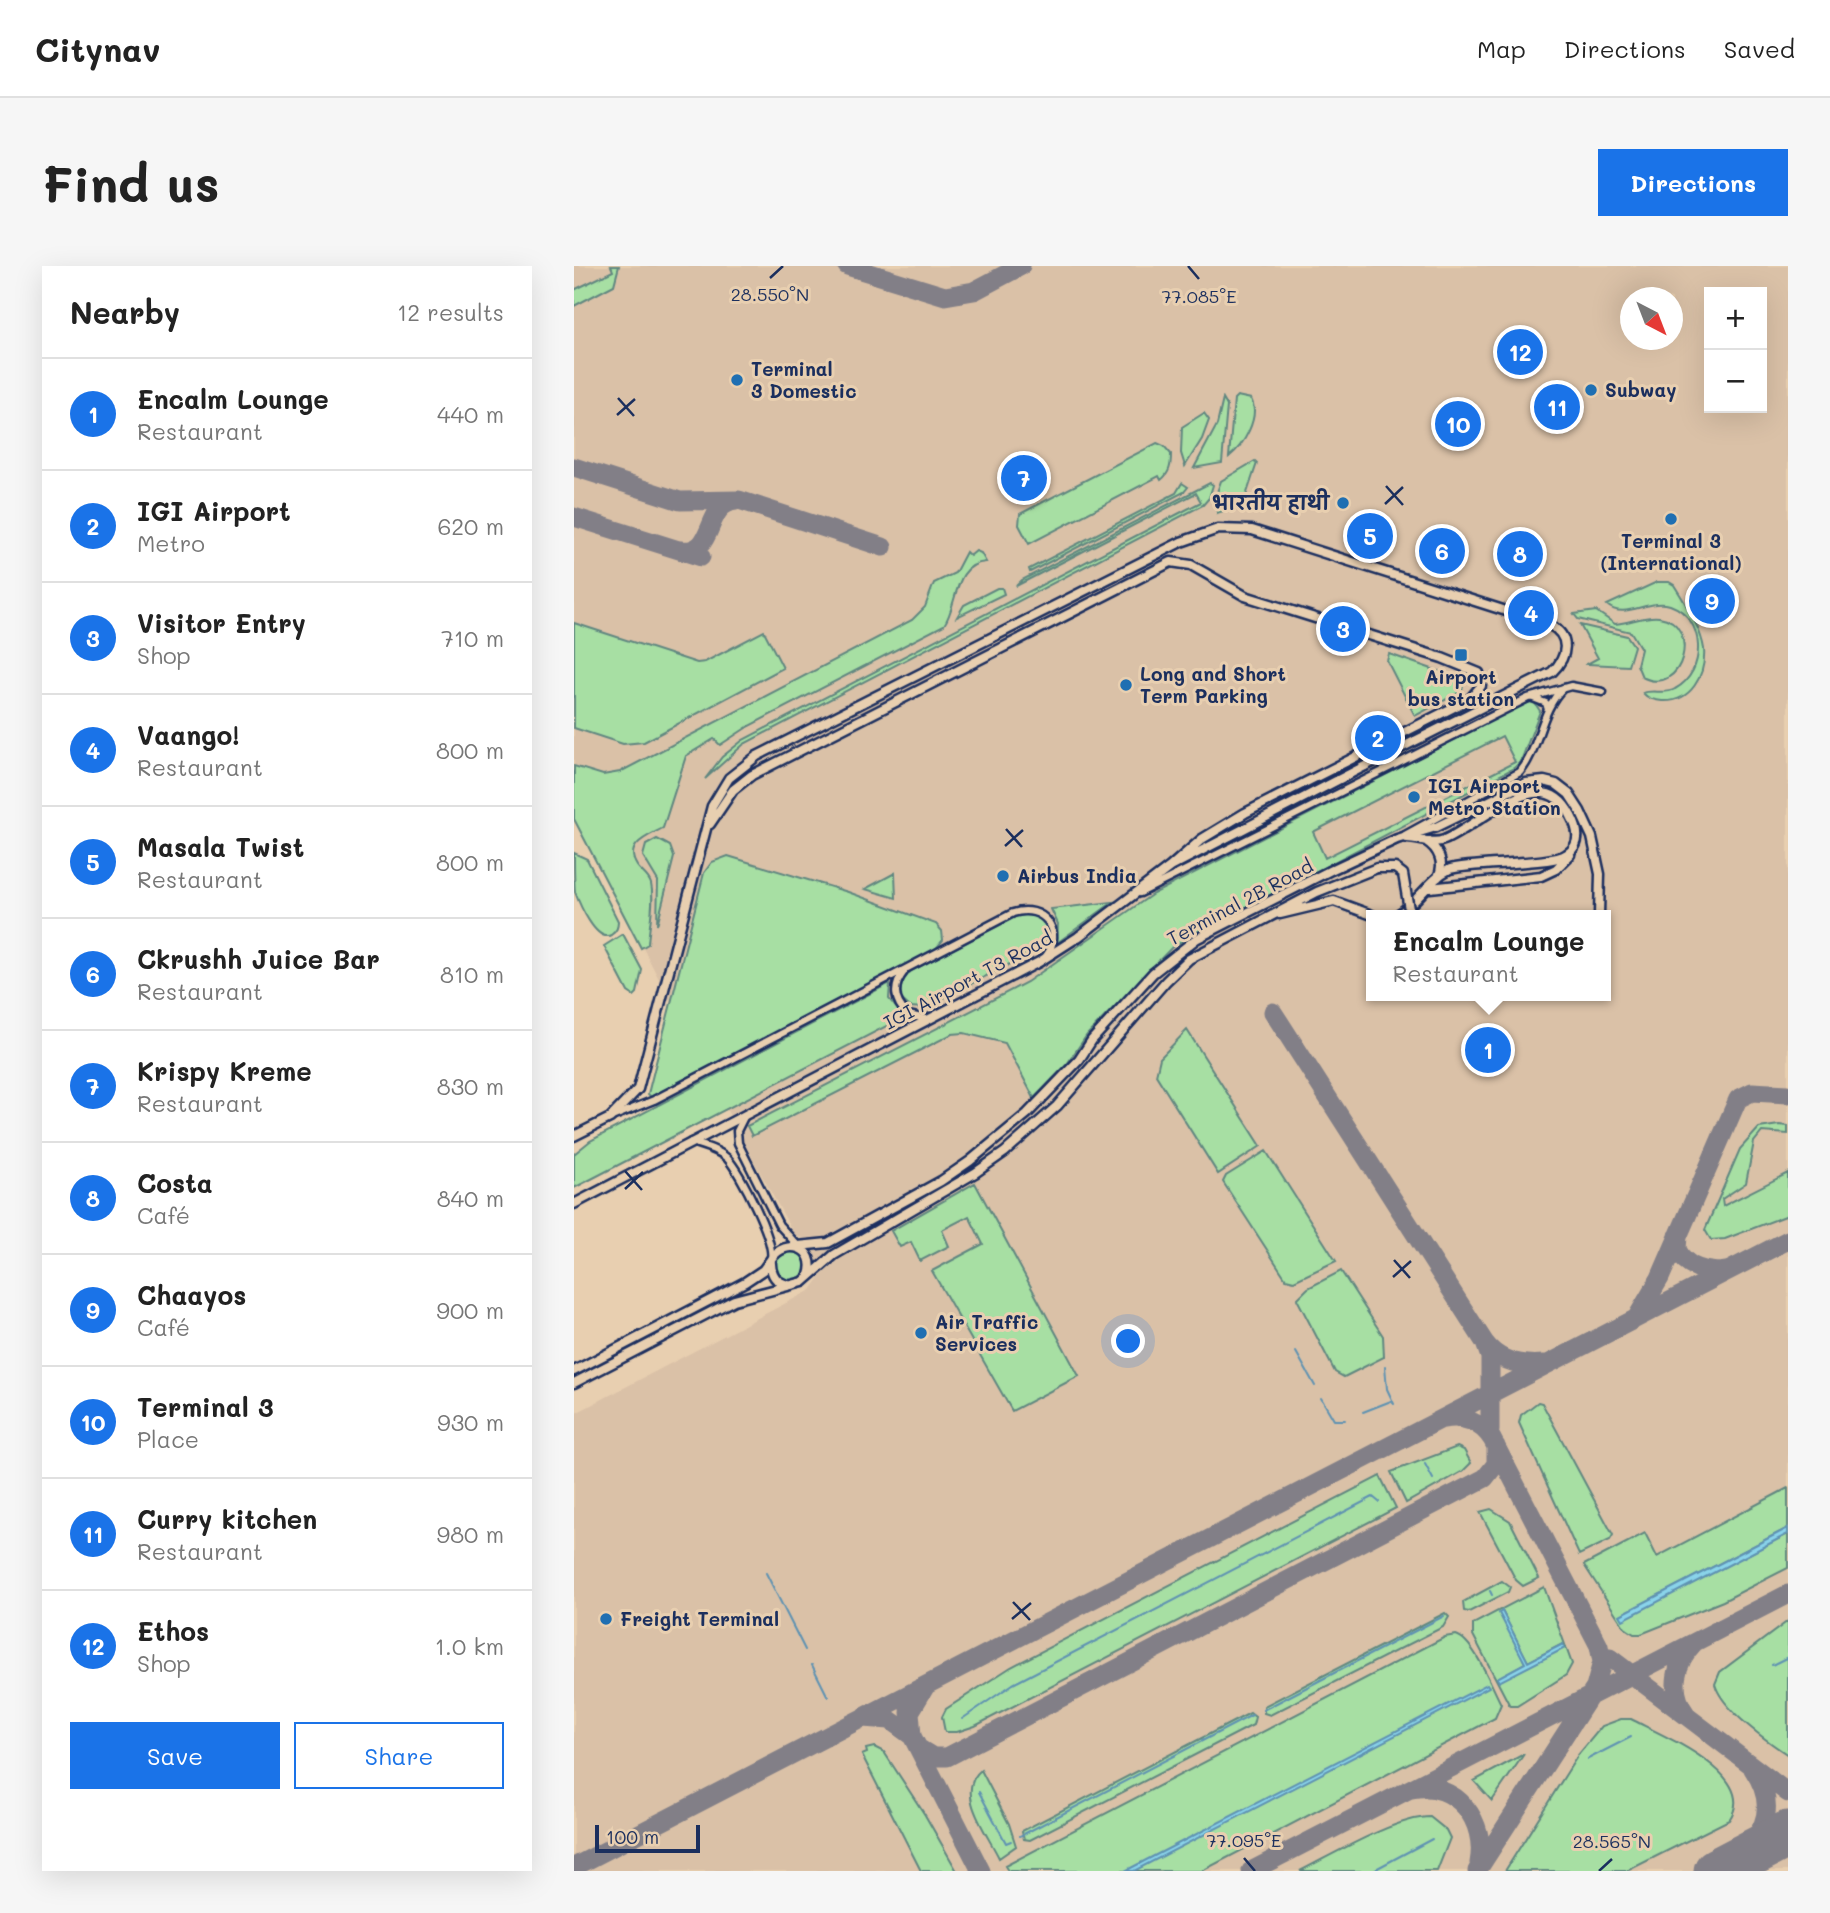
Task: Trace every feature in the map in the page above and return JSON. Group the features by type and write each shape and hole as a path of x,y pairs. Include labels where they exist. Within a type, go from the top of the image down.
{"main road":[{"name":"IGI Airport T3 Road","path":"574,1204 1039,961 1135,895 1170,867 1552,671 1564,656 1565,644 1561,633 1550,625 1252,530 1229,528 1181,542 750,761 734,772 717,795 704,836"},
{"path":"574,1136 610,1118 632,1099 642,1078 704,836 725,800 752,775 1171,562 1191,565 1236,592 1466,666 1479,673 1481,686 1470,699 1227,823 1202,839 1170,867"},
{"name":"Terminal 2B Road","path":"799,1246 828,1243 941,1181 999,1138 1062,1078 1136,992 1179,950 1331,870 1397,839 1436,827 1526,783 1538,781 1556,784 1569,794 1592,837 1600,874 1598,910"},
{"path":"1397,839 1445,840 1525,794 1542,791 1557,797 1569,812 1578,834 1575,846 1560,865 1547,874 1438,885 1425,892"},
{"path":"1426,841 1438,854 1441,867 1438,877"},
{"path":"1403,910 1438,877 1457,867 1560,858 1575,846"},
{"name":"Terminal 2B Road","path":"808,1278 834,1255 948,1191 1005,1152 1079,1084 1107,1047 1177,970 1203,950 1317,892 1377,868 1395,868 1404,874 1409,910"},
{"path":"1263,918 1334,901 1366,913"},
{"path":"1062,1078 1070,1076 1079,1084"},
{"path":"574,1371 745,1282 763,1270 780,1249 799,1246 811,1260 808,1278 791,1286 734,1300 574,1383"},
{"path":"771,1259 774,1277 791,1286"}],"street":[{"path":"1135,895 1528,698 1565,687 1580,686 1603,692"},
{"path":"1397,839 1520,772 1532,755 1548,710 1565,687"},
{"path":"1528,698 1543,700 1548,710"},
{"path":"610,1118 654,1100 1022,910 1039,912 1051,924 1054,932 1051,949 1039,961"},
{"path":"910,967 897,981 895,990 901,1008 917,1018 936,1016"},
{"path":"747,1112 737,1131 738,1143 779,1225 799,1246"},
{"path":"691,1142 713,1149 728,1159 769,1235 771,1259"}],"shaded area":[{"path":"574,266 1788,266 1788,1871 574,1871 574,1414 811,1290 823,1273 808,1242 794,1234 574,815"}],"green space":[{"path":"611,266 619,266 614,285 574,306 574,290 613,271"},
{"path":"1237,396 1251,399 1254,414 1245,439 1229,457 1234,399"},
{"path":"1223,399 1227,406 1222,463 1194,468 1217,425"},
{"path":"1204,413 1209,420 1202,439 1185,466 1181,453 1182,427"},
{"path":"1157,443 1171,454 1169,468 1161,480 1159,476 1029,544 1019,525 1020,514"},
{"path":"1255,461 1257,463 1243,505 1217,513 1216,495 1221,481"},
{"path":"1182,483 1188,487 1184,492 1030,572 1029,569 1176,493"},
{"path":"1210,483 1213,485 1209,498 1203,505 744,744 705,779 722,757 743,740 1201,502 1196,493 1016,586 1022,580"},
{"path":"976,551 981,553 986,562 975,564 967,570 944,625 749,726 720,745 714,739 686,756 663,828 635,846 633,852 637,866 649,879 652,891 648,944 641,948 574,819 574,766 603,775 620,772 912,620 925,607 934,583 955,573 966,552 970,556"},
{"path":"1657,582 1674,585 1696,624 1704,649 1702,668 1695,686 1681,697 1662,701 1654,700 1643,693 1675,689 1693,671 1698,646 1690,621 1670,605 1654,604 1621,611 1607,605"},
{"path":"1002,588 1004,594 957,617 964,605"},
{"path":"1596,611 1615,624 1654,617 1672,622 1680,632 1684,644 1677,669 1668,677 1657,681 1642,677 1637,665 1641,649 1631,632 1578,619 1574,614"},
{"path":"574,623 697,663 705,662 764,631 783,668 644,742 623,744 574,728"},
{"path":"1580,625 1627,636 1634,646 1628,666 1587,664 1598,658"},
{"path":"1389,654 1455,677 1463,683 1462,691 1415,716 1387,661"},
{"path":"1534,702 1540,711 1521,761 1514,768 1173,946 1087,1035 1067,1064 1034,1098 1005,1043 964,1033 952,1034 752,1136 747,1126 1027,982 1153,894 1526,703","holes":["1502,736 1515,762 1325,858 1313,832"]},
{"path":"657,839 670,846 674,857 657,925 658,881 643,856 646,845"},
{"path":"574,853 587,859 618,921 617,929 611,935 605,936 594,928 580,904 575,892"},
{"path":"728,856 848,892 936,924 942,931 943,940 934,951 651,1097 648,1094 704,873 712,862"},
{"path":"895,873 896,898 865,889"},
{"path":"1113,902 1057,943 1058,924 1051,909"},
{"path":"1032,913 1043,920 1048,930 1046,940 1037,950 924,1008 910,1007 901,999 900,983 911,971 1017,916"},
{"path":"623,934 642,970 634,996 628,992 604,946"},
{"path":"890,983 889,999 904,1017 574,1188 574,1154 590,1141"},
{"path":"1187,1030 1261,1146 1218,1174 1156,1075 1160,1058"},
{"path":"1788,1126 1788,1134 1762,1132 1754,1142 1746,1183 1722,1199 1723,1206 1788,1173 1788,1215 1725,1239 1711,1240 1705,1230 1740,1149 1759,1128"},
{"path":"1266,1151 1336,1261 1294,1281 1286,1279 1223,1182 1226,1176"},
{"path":"975,1183 1079,1376 1012,1411 932,1271 983,1244 969,1216 942,1230 949,1246 920,1261 911,1242 900,1247 891,1231"},
{"path":"791,1250 802,1255 807,1266 802,1277 791,1282 780,1277 775,1266 780,1255"},
{"path":"1341,1271 1383,1336 1384,1357 1344,1377 1335,1372 1297,1299 1308,1288"},
{"path":"1538,1402 1542,1403 1613,1535 1610,1540 1579,1555 1519,1423 1521,1415"},
{"path":"1457,1447 1464,1450 1471,1463 1463,1471 1406,1503 1391,1472"},
{"path":"1380,1476 1396,1508 975,1726 957,1732 945,1732 942,1717 946,1709 1011,1667"},
{"path":"1788,1488 1788,1528 1621,1615 1623,1619 1788,1534 1788,1568 1723,1601 1641,1634 1634,1634 1625,1628 1584,1565 1645,1533 1657,1557"},
{"path":"1491,1509 1510,1521 1539,1578 1523,1586 1516,1580 1480,1512"},
{"path":"1502,1581 1510,1587 1508,1592 1469,1612 1464,1611 1463,1602"},
{"path":"1544,1587 1572,1664 1566,1675 1517,1706 1510,1706 1473,1635 1473,1624","holes":["1502,1611 1528,1662 1562,1644 1564,1648 1499,1681 1498,1678 1525,1663"]},
{"path":"1445,1613 1449,1617 1443,1627 1270,1715 1264,1713 1264,1706"},
{"path":"1788,1621 1788,1755 1736,1714 1719,1694 1715,1684 1720,1672"},
{"path":"1456,1635 1469,1646 1488,1676 1501,1704 1495,1718 1202,1871 1008,1871 1005,1866 1445,1637"},
{"path":"1250,1713 1255,1717 1253,1725 1030,1840 1024,1839 1022,1831"},
{"path":"1621,1719 1631,1719 1684,1746 1720,1772 1731,1787 1735,1803 1729,1820 1627,1871 1505,1871 1578,1755 1602,1726"},
{"path":"874,1747 884,1752 957,1871 921,1871 862,1755 867,1753 866,1749"},
{"path":"1524,1754 1492,1801 1474,1781"},
{"path":"981,1770 1009,1824 1016,1846 999,1858 975,1813 972,1801 974,1779"},
{"path":"1430,1817 1446,1830 1450,1838 1437,1871 1300,1871 1382,1830"}],"water":[{"path":"1788,1528 1788,1534 1623,1620 1620,1615"},
{"path":"1502,1611 1528,1662 1563,1644 1565,1648 1499,1682 1497,1678 1525,1663 1499,1613"},
{"path":"1487,1684 1489,1687 1134,1871 1125,1871"}],"waterway":[{"path":"1296,1352 1315,1386"},
{"path":"1385,1366 1387,1389 1394,1404"},
{"path":"1321,1398 1334,1420 1345,1420"},
{"path":"1363,1412 1391,1401"},
{"path":"1425,1464 1433,1479"},
{"path":"962,1719 1013,1684 1373,1497 1379,1502"},
{"path":"766,1573 805,1650"},
{"path":"1490,1591 1492,1595"},
{"path":"1263,1710 1444,1616"},
{"path":"1772,1665 1788,1657"},
{"path":"812,1665 828,1697"},
{"path":"1020,1836 1252,1715"},
{"path":"1588,1759 1631,1737"},
{"path":"979,1792 1006,1843 1011,1841"},
{"path":"1372,1871 1432,1839"}],"taxiway":[{"path":"847,266 945,296 974,291 1021,266"},
{"path":"574,467 680,501 739,500 883,547"},
{"path":"681,550 700,545 719,511 726,504 736,501"},
{"path":"574,517 701,557"},
{"path":"1273,1012 1485,1343 1490,1357 1490,1431"},
{"path":"1637,1317 1660,1278 1738,1099 1752,1092 1788,1094"},
{"path":"1678,1236 1677,1249 1691,1265 1704,1270 1725,1271"},
{"path":"574,1867 1788,1240"},
{"path":"1485,1343 1504,1359 1527,1364 1544,1364"},
{"path":"1444,1419 1471,1421 1483,1428 1492,1439 1599,1646 1602,1662 1595,1688 1477,1871"},
{"path":"918,1748 933,1757 947,1757 1485,1478 1496,1464 1496,1446"},
{"path":"1251,1871 1788,1594"},
{"path":"1686,1714 1677,1696 1676,1677 1682,1659 1694,1643"},
{"path":"1610,1658 1788,1793"},
{"path":"925,1687 910,1712 912,1736 981,1871"},
{"path":"863,1718 890,1720 912,1736"},
{"path":"1726,1867 1749,1846 1763,1824 1766,1799 1762,1784 1753,1769"},
{"path":"1412,1789 1443,1791 1465,1807 1478,1833 1479,1863"}],"runway":[{"path":"1717,1871 1788,1834"}],"place":[{"name":"Ethos","path":"1520,352"},
{"name":"Terminal 3 Domestic","path":"737,380"},
{"name":"Subway","path":"1591,390"},
{"name":"Curry kitchen","path":"1557,407"},
{"name":"Terminal 3","path":"1458,424"},
{"name":"Krispy Kreme","path":"1024,478"},
{"name":"भारतीय हाथी","path":"1343,503"},
{"name":"Terminal 3 (International)","path":"1671,519"},
{"name":"Masala Twist","path":"1370,536"},
{"name":"Ckrushh Juice Bar","path":"1442,551"},
{"name":"Costa","path":"1520,554"},
{"name":"Chaayos","path":"1712,601"},
{"name":"Vaango!","path":"1531,613"},
{"name":"Visitor Entry","path":"1343,629"},
{"name":"Airport bus station","path":"1461,655"},
{"name":"Long and Short Term Parking","path":"1126,685"},
{"name":"IGI Airport","path":"1378,738"},
{"name":"IGI Airport Metro Station","path":"1414,797"},
{"name":"Airbus India","path":"1003,876"},
{"name":"Encalm Lounge","path":"1488,1050"},
{"name":"Air Traffic Services","path":"921,1333"},
{"name":"Freight Terminal","path":"606,1619"}]}
